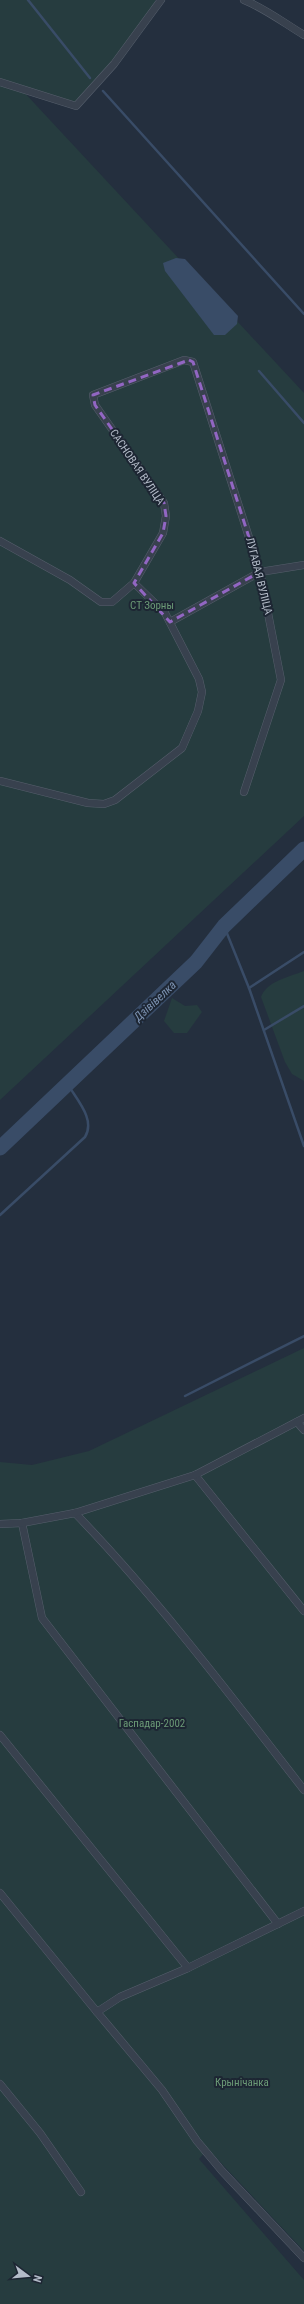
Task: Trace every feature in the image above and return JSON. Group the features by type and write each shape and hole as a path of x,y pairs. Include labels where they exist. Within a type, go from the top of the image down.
{"street":[{"path":"0,82 76,106 114,64 161,0"},
{"path":"244,0 271,12 284,24 304,35"},
{"name":"ЛУГАВАЯ ВУЛІЦА","path":"93,395 184,360 193,362 260,572 282,680 244,792"},
{"name":"САСНОВАЯ ВУЛІЦА","path":"0,540 70,580 101,602 112,602 134,583 163,533 166,516 164,503 95,405 93,395"},
{"path":"170,622 260,572 304,565"},
{"path":"0,781 54,796 104,804 115,800 182,748 198,711 202,692 199,679 165,613 134,583"},
{"path":"0,1524 22,1523 75,1513 195,1475 301,1420 304,1430"},
{"path":"195,1475 304,1611"},
{"path":"75,1513 106,1545 218,1679 304,1790"},
{"path":"22,1523 42,1618 278,1924"},
{"path":"0,1735 188,1968"},
{"path":"0,1893 162,2090 197,2141 222,2171 304,2258"},
{"path":"97,2012 120,1998 188,1968 304,1911"},
{"path":"0,2084 40,2133 81,2192"}],"highlighted area":[{"path":"189,360 193,362 260,572 170,622 134,583 163,533 166,516 164,503 95,405 93,395"}],"green space":[{"name":"СТ Зорны","path":"0,0 155,0 155,8 76,106 22,90 304,393 304,816 0,1100"},
{"path":"304,971 304,1081 292,1074 285,1062 261,997 273,983"},
{"path":"172,998 185,1006 197,1005 202,1012 187,1033 174,1033 164,1021"},
{"name":"Гаспадар-2002","path":"304,1348 304,2251 208,2149 199,2159 304,2280 304,2304 0,2304 0,1462 32,1465 89,1451"}],"water":[{"path":"176,258 185,259 238,316 237,324 225,335 214,335 165,271 163,263"}],"waterway":[{"path":"28,0 90,78"},
{"path":"103,91 304,314"},
{"path":"259,371 304,423"},
{"name":"Дзівівелка","path":"0,1148 196,962 224,926 304,849"},
{"path":"224,926 249,988 304,1146"},
{"path":"249,988 304,952"},
{"path":"264,1030 304,1006"},
{"path":"0,1215 85,1137 88,1130 87,1116 80,1102 67,1083"},
{"path":"185,1396 304,1336"}],"park label":[{"name":"Крынічанка","path":"242,2082"}]}
